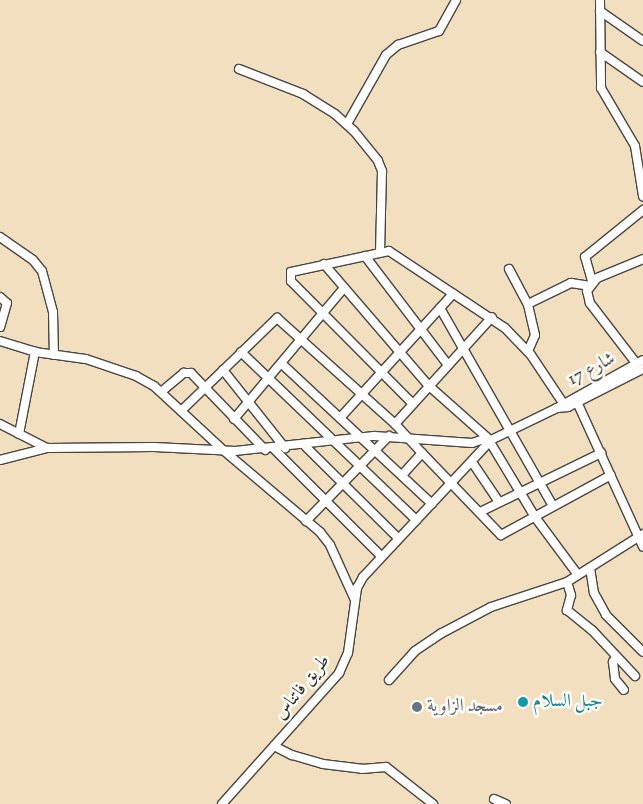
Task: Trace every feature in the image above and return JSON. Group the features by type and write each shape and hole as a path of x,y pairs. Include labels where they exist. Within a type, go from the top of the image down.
{"street":[{"path":"347,124 386,55 398,45 439,31 456,0"},
{"path":"600,0 602,88 636,146 643,196"},
{"path":"600,11 643,41"},
{"path":"600,52 643,82"},
{"path":"239,69 303,94 347,124 381,167 380,252"},
{"path":"639,362 590,303 590,284 585,257 643,210"},
{"path":"0,237 33,260 42,271 53,312 54,355"},
{"path":"413,404 289,277 294,270 389,251 453,294 492,317 528,351 560,406"},
{"path":"365,256 448,365"},
{"path":"528,304 571,283 590,284 643,259"},
{"path":"324,264 429,386 489,440 535,517 578,575"},
{"path":"509,269 528,304 534,335 528,351"},
{"path":"234,419 304,339 344,288"},
{"path":"340,418 399,351 453,294"},
{"path":"0,297 7,302 0,327"},
{"path":"440,308 512,430 553,506"},
{"path":"395,424 492,317"},
{"path":"181,411 276,318 304,339 395,424 501,535 611,475"},
{"path":"0,341 36,352 86,359 136,376 161,392 223,450 306,521 330,545 355,600"},
{"path":"19,434 36,352"},
{"path":"241,352 416,520"},
{"name":"شارع 17","path":"489,440 560,406 639,362"},
{"path":"282,364 432,504"},
{"name":"شارع 17","path":"560,406 577,402 643,369"},
{"path":"223,370 285,448"},
{"path":"161,392 184,373 191,373 265,450"},
{"path":"577,402 640,535 643,547"},
{"path":"0,424 47,448"},
{"path":"306,521 360,468 389,436"},
{"path":"0,460 47,448 265,450 360,437 408,437 472,443 489,440"},
{"name":"طريق فاتناس","path":"222,804 339,673 348,653 359,582 398,538 472,462 489,440"},
{"path":"303,444 398,538"},
{"path":"274,449 382,556"},
{"path":"402,476 422,453"},
{"path":"480,512 540,481 601,454"},
{"path":"472,462 498,502"},
{"path":"389,680 415,651 478,613 567,582 640,535"},
{"path":"590,568 594,593 606,615 643,652"},
{"path":"567,582 571,595 567,610 592,630 601,643 635,676"},
{"path":"601,643 602,653"},
{"path":"616,657 613,662 615,679 624,690"},
{"path":"274,746 292,755 323,764 362,769 386,767 433,804"},
{"path":"494,799 506,804"}],"place":[{"name":"جبل السلام","path":"523,702"},
{"name":"مسجد الزاوية","path":"417,707"}]}
